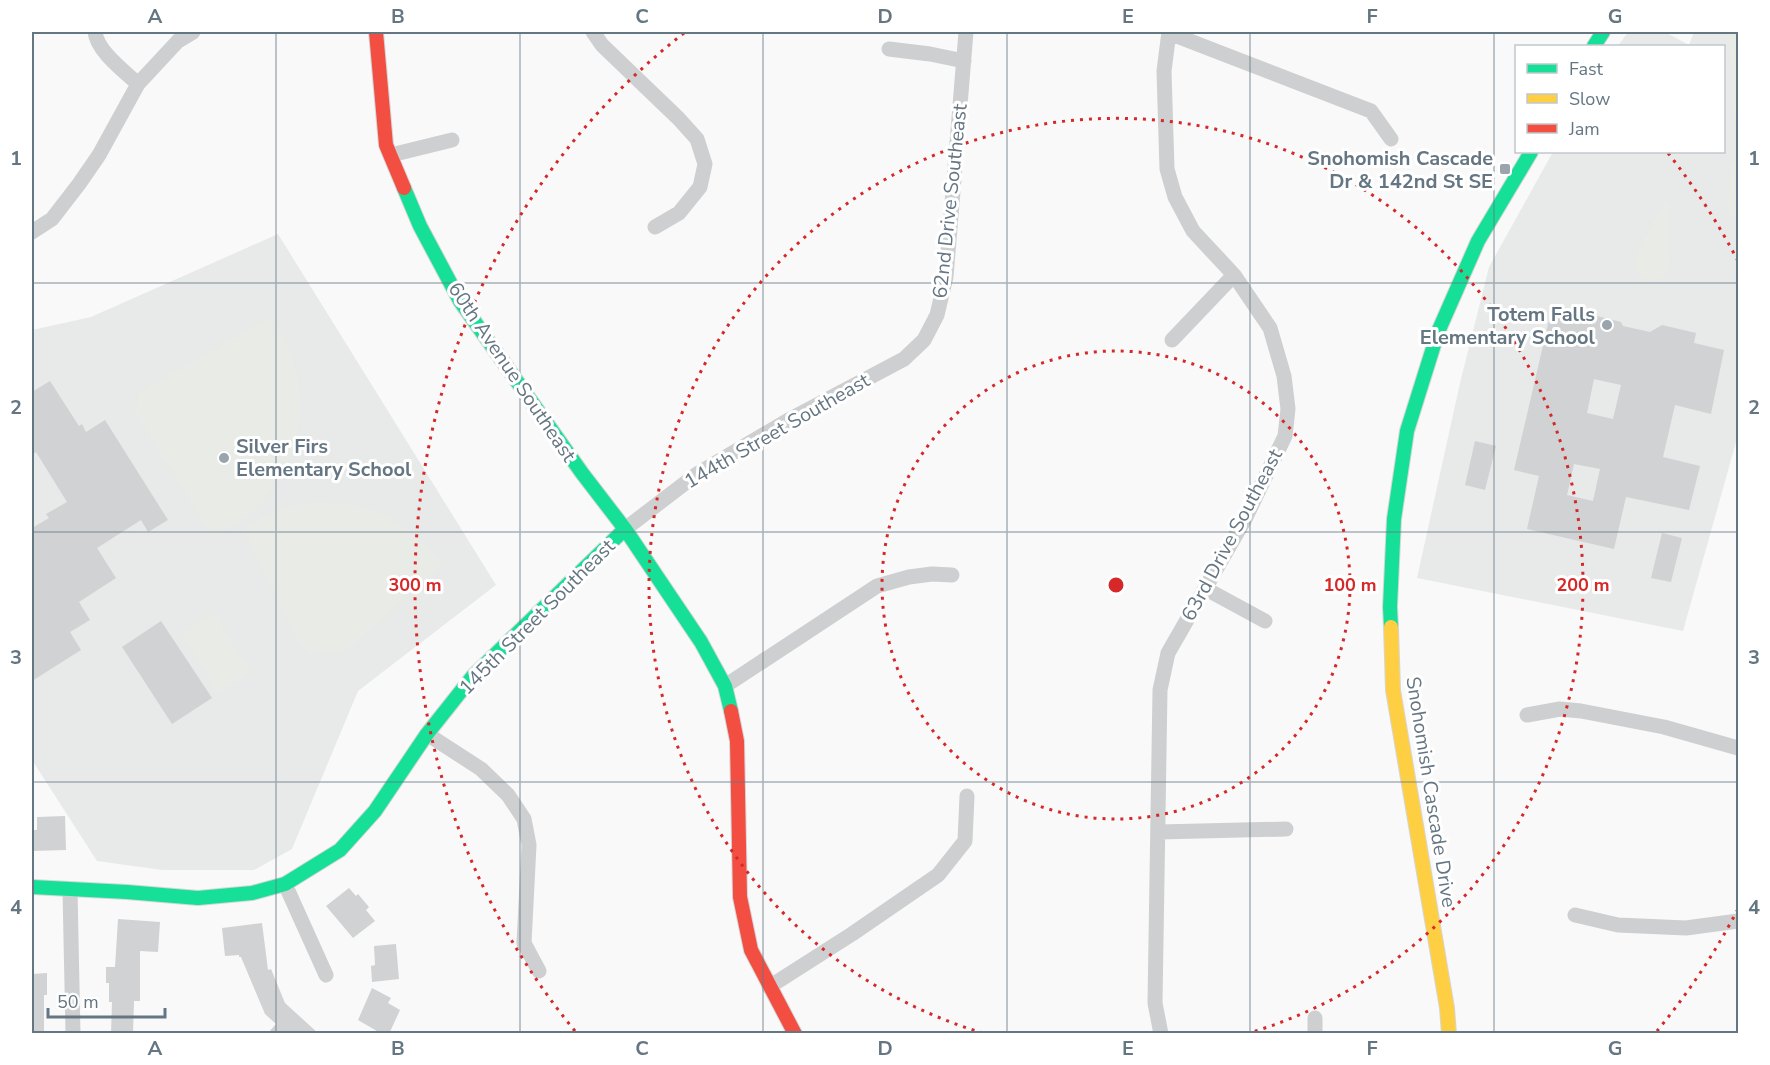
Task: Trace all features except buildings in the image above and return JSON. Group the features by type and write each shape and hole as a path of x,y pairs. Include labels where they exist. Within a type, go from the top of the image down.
{"street":[{"path":"95,32 96,39 113,61 138,84"},
{"path":"32,232 52,219 79,184 99,155 138,84 178,41 193,32"},
{"name":"60th Avenue Southeast","path":"376,32 386,145 420,226 460,301 582,473 625,529"},
{"path":"592,32 602,45 698,139 705,164 700,187 680,213 655,226"},
{"name":"62nd Drive Southeast","path":"904,358 924,340 937,315 946,277 966,32"},
{"path":"1169,32 1371,111 1391,139"},
{"name":"63rd Drive Southeast","path":"1161,1034 1155,1003 1160,690 1168,653 1245,519 1285,436 1288,409 1284,376 1270,328 1234,275 1193,231 1175,197 1167,169 1164,71 1169,32"},
{"path":"1595,45 1603,32"},
{"path":"889,49 964,61"},
{"path":"391,155 452,140"},
{"name":"Snohomish Cascade Drive","path":"1449,1034 1447,1008 1393,690 1390,607 1394,519 1407,431 1438,332 1478,241 1530,153"},
{"path":"1172,340 1234,275"},
{"name":"144th Street Southeast","path":"625,529 697,474 787,421 904,358"},
{"path":"625,529 701,642 725,686 737,741 740,897 751,950 795,1034"},
{"name":"145th Street Southeast","path":"32,887 198,898 252,893 285,884 340,850 375,811 427,734 473,676 625,529"},
{"path":"725,686 877,586 909,577 932,574 952,575"},
{"path":"1206,589 1265,621"},
{"path":"1527,715 1560,709 1581,711 1664,728 1738,748"},
{"path":"427,734 481,769 508,795 524,819 529,845 524,943 539,971"},
{"path":"770,987 938,875 965,841 967,795"},
{"path":"1159,832 1286,829"},
{"path":"285,884 326,975"},
{"path":"70,890 74,1034"},
{"path":"1575,915 1618,925 1686,928 1738,921"}],"shaded area":[{"name":"Totem Falls Elementary School","path":"1628,32 1665,32 1689,45 1619,45"},
{"name":"Totem Falls Elementary School","path":"1694,32 1738,32 1738,435 1683,631 1417,578 1460,383 1489,267 1552,153 1725,153 1725,45 1689,45"},
{"path":"1728,32 1738,32 1738,152 1736,144"},
{"path":"1730,162 1738,162 1738,217 1733,217 1728,211"},
{"path":"1667,200 1669,203 1670,269 1660,279 1648,281 1638,275 1636,257"},
{"name":"Silver Firs Elementary School","path":"278,234 496,585 358,691 292,849 254,870 162,870 97,861 32,760 32,330 91,317"},
{"path":"271,317 285,341 298,379 300,399 296,439 281,476 260,504 241,521 211,534 136,413 138,393"},
{"path":"321,502 345,503 374,510 412,533 442,565 342,655 309,652 297,640 243,528 267,514 292,505"},
{"path":"213,615 216,616 250,672 221,692 217,691 182,634"}],"traffic: fast":[{"path":"1595,45 1603,32"},
{"path":"1391,627 1394,519 1407,431 1438,332 1478,241 1530,153"},
{"path":"404,188 420,226 460,301 582,473 625,529 701,642 725,686 731,711"},
{"path":"32,887 198,898 252,893 285,884 340,850 375,811 427,734 473,676 625,529"}],"traffic: slow":[{"path":"1391,627 1393,690 1447,1008 1449,1034"}],"traffic: jam":[{"path":"376,32 386,145 404,188"},
{"path":"731,711 737,741 740,897 751,950 795,1034"}],"place":[{"name":"Snohomish Cascade Dr & 142nd St SE","path":"1505,169"},
{"name":"Totem Falls Elementary School","path":"1607,325"},
{"name":"Silver Firs Elementary School","path":"224,458"}]}
